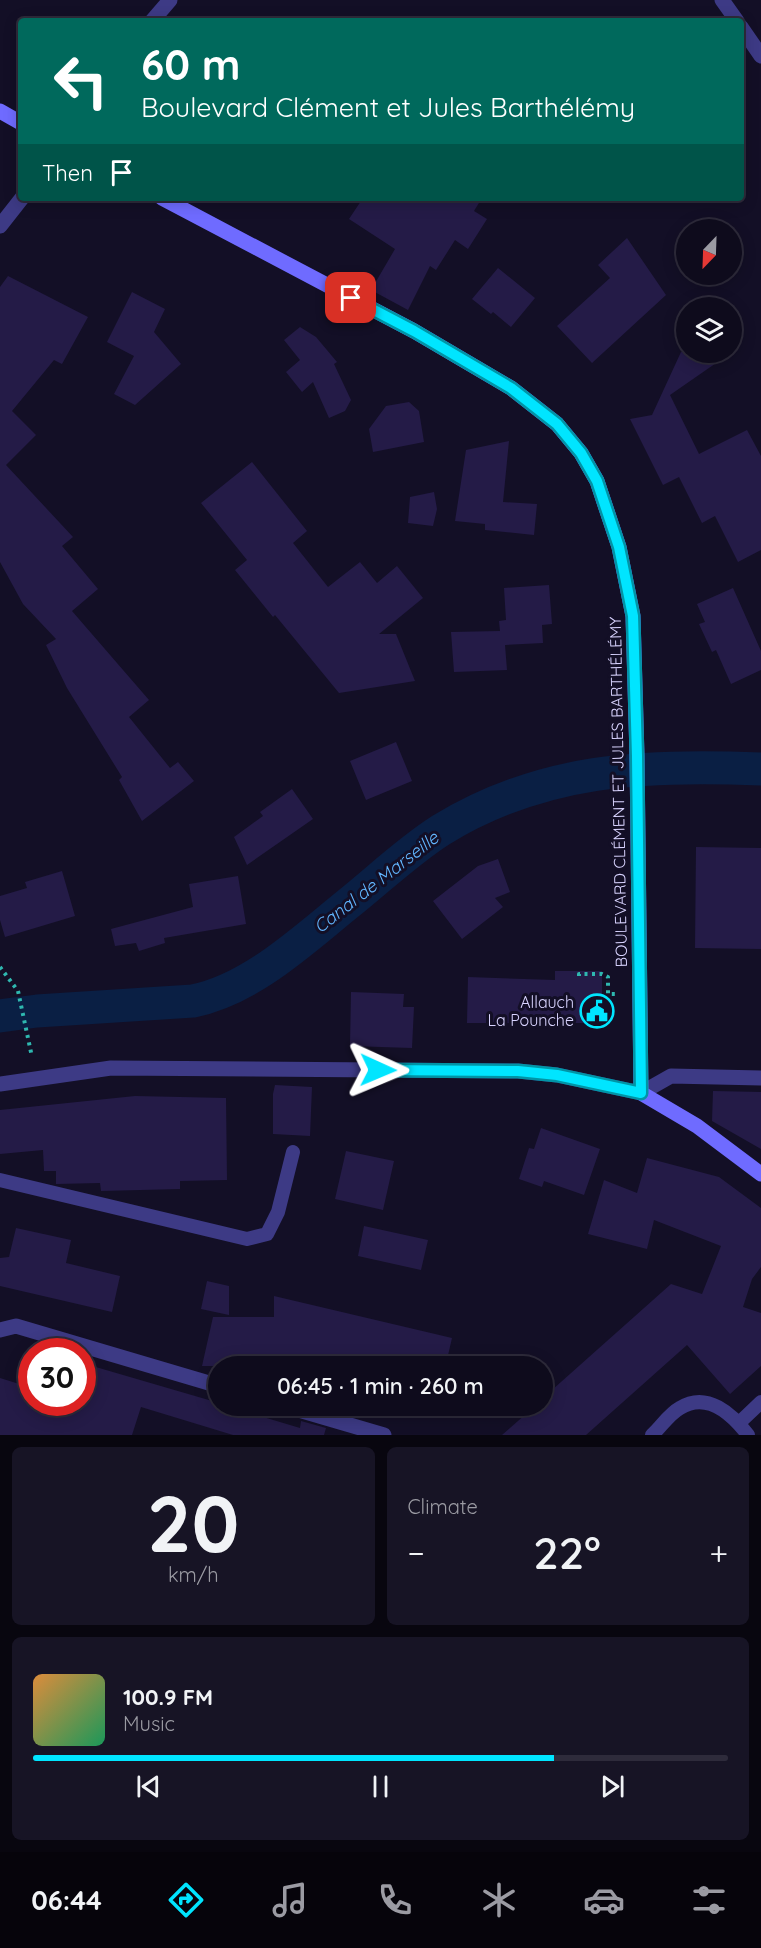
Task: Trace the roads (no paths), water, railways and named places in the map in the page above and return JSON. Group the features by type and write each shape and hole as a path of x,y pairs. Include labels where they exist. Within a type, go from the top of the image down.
{"street":[{"path":"155,18 170,0"},
{"path":"722,0 735,18"},
{"path":"744,31 761,56"},
{"path":"0,111 18,121"},
{"path":"0,225 20,201"},
{"name":"BOULEVARD CLÉMENT ET JULES BARTHÉLÉMY","path":"168,201 414,331 511,388 557,424 581,453 597,481 619,547 633,616 641,1093"},
{"path":"0,1084 111,1068 518,1071 557,1075 641,1093 697,1126 761,1174"},
{"path":"641,1093 671,1076 761,1078"},
{"path":"0,1330 16,1326 208,1383"},
{"path":"319,1416 384,1435"}],"lane":[{"path":"0,1180 247,1239 267,1234 278,1212 293,1152"},
{"path":"652,1435 679,1408 698,1401 718,1406 739,1423 748,1435"},
{"path":"739,1423 761,1402"}],"waterway":[{"name":"Canal de Marseille","path":"0,1016 37,1011 193,1001 236,986 295,947 429,838 479,809 517,794 556,782 596,774 677,768 761,769"}],"place":[{"name":"Allauch La Pounche","path":"597,1011"}]}
